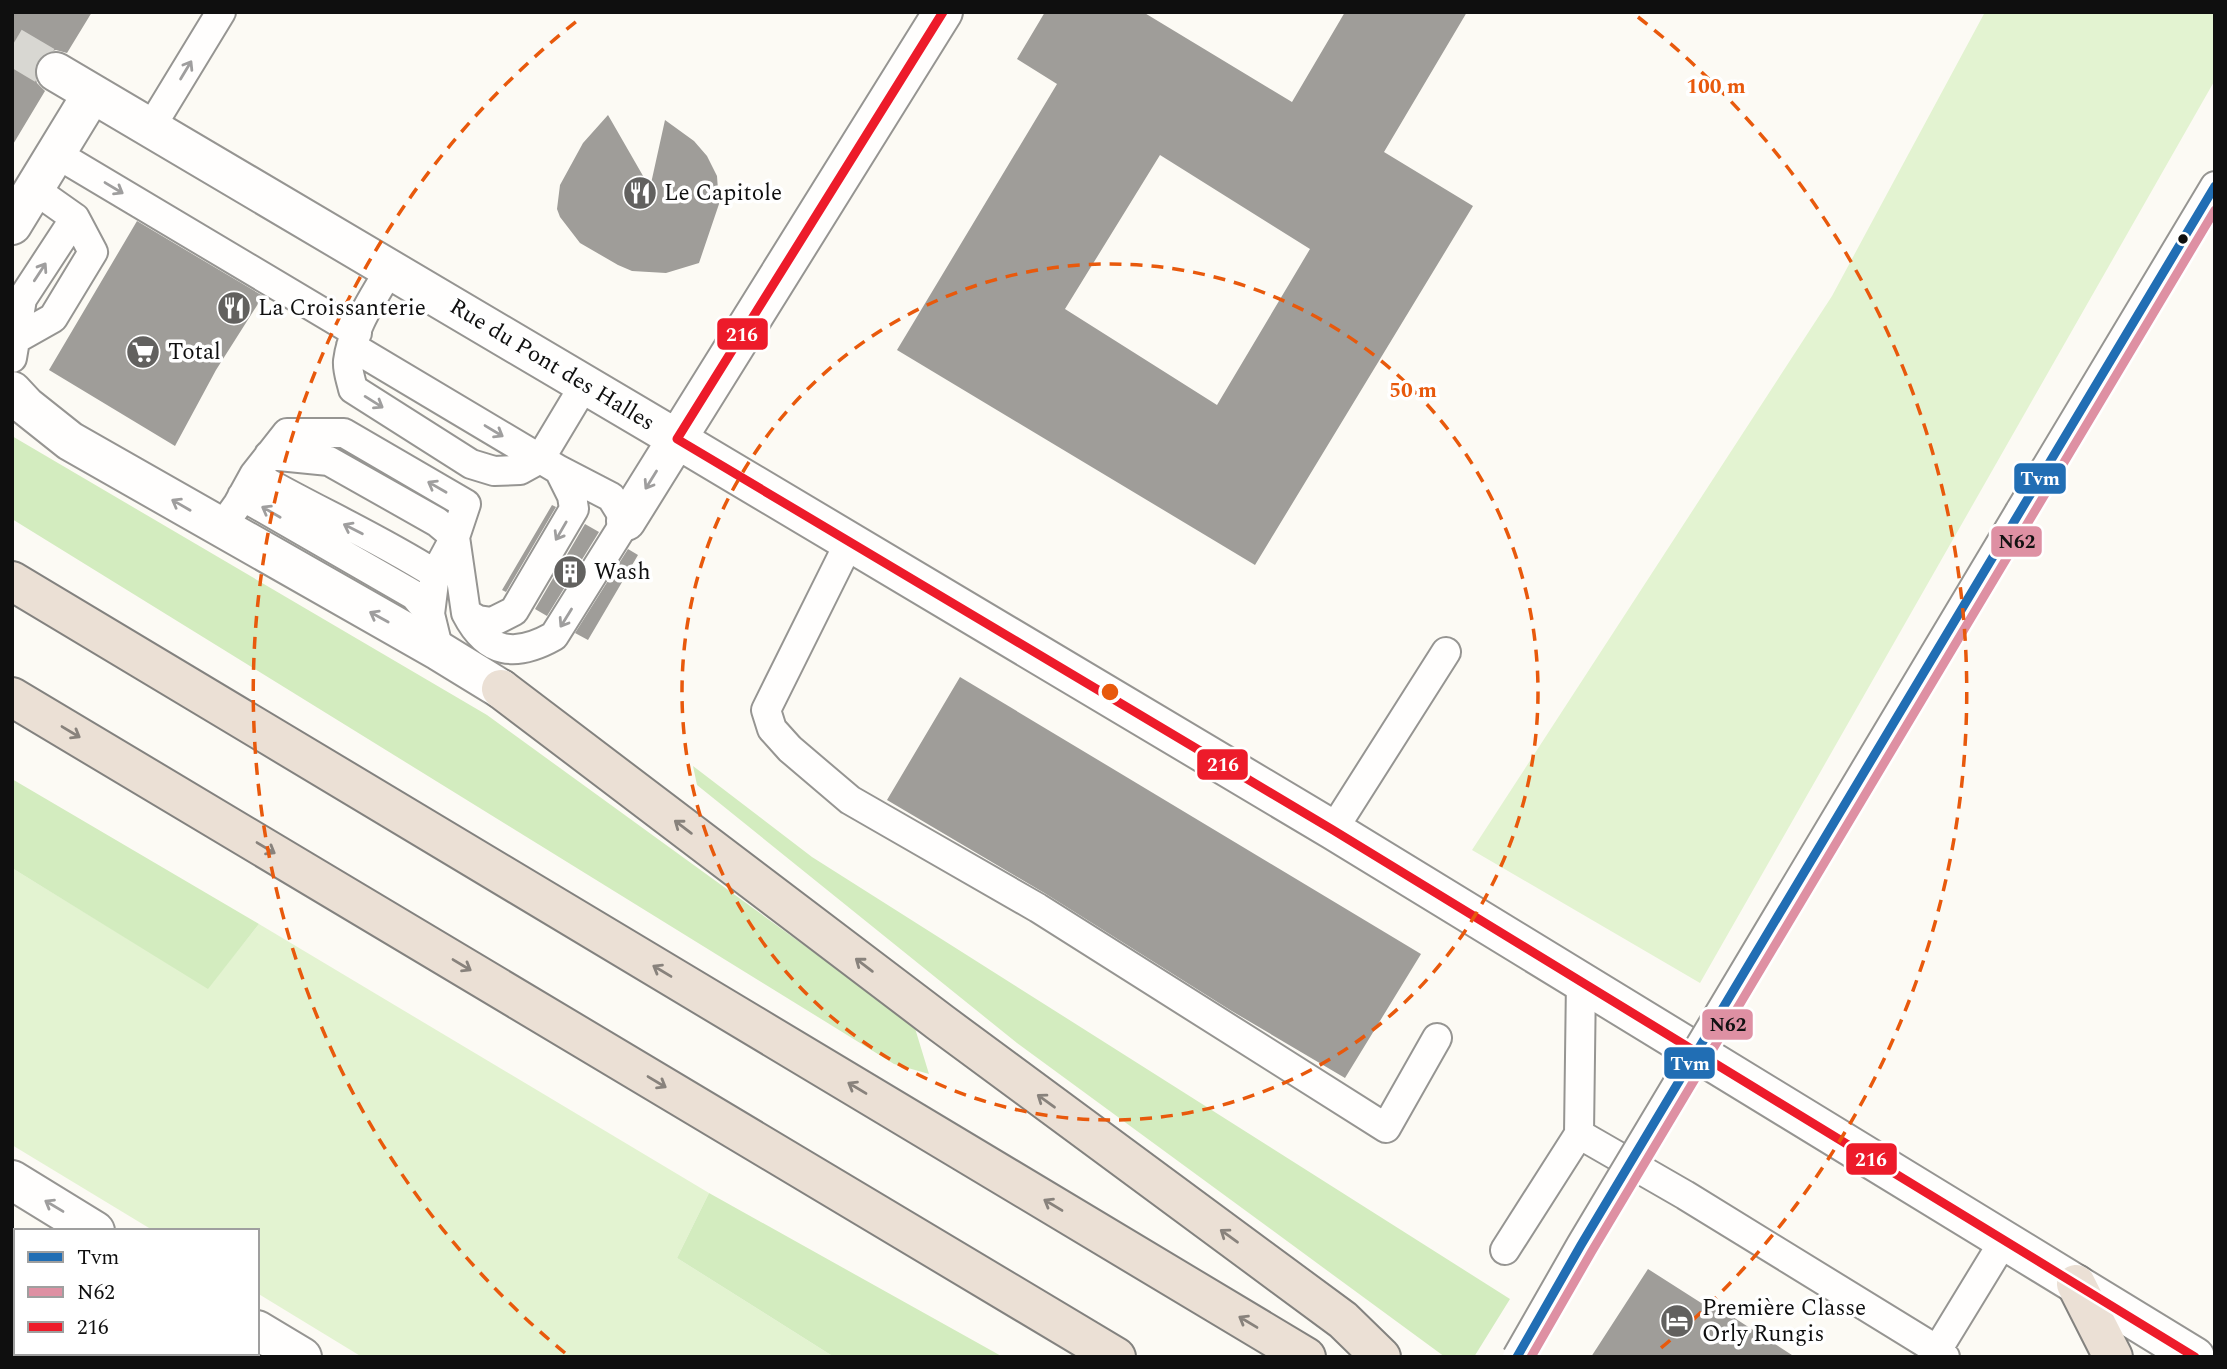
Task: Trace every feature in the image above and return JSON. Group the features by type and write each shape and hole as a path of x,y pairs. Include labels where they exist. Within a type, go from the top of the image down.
{"highway":[{"path":"12,581 1306,1357"},
{"path":"501,689 941,1024 1343,1320 1381,1357"},
{"path":"12,697 1116,1357"},
{"path":"2076,1284 2113,1357"}],"street":[{"path":"625,521 943,12"},
{"name":"Rue du Pont des Halles","path":"56,72 1334,830 2195,1357"},
{"path":"12,225 92,94"},
{"path":"12,391 26,406 70,441 501,689"},
{"path":"12,1180 92,1229"},
{"path":"259,1331 302,1357"}],"lane":[{"path":"151,127 221,12"},
{"path":"55,153 550,464 611,497 625,521 554,636 535,647 516,651 488,642 475,631 466,613 455,537"},
{"path":"1517,1357 1581,1245 2215,186"},
{"path":"13,349 22,299 75,218 34,189"},
{"path":"390,269 365,312 354,340 347,364 353,389 471,464 494,471 520,471 550,464"},
{"path":"550,464 585,384"},
{"path":"221,527 287,433 344,433 466,504 455,537 435,574 430,614 439,651"},
{"path":"466,613 478,620 492,622 514,611 573,509 572,496 550,464"},
{"path":"255,475 304,504 414,560 435,574"},
{"path":"255,475 414,595 430,614"},
{"path":"849,543 766,710 772,729 790,750 850,800 1038,908 1385,1128 1437,1038"},
{"path":"1334,830 1446,652"},
{"path":"1505,1250 1579,1134 1581,980"},
{"path":"1579,1134 1685,1195 1938,1354 2005,1239"}],"green space":[{"path":"1985,12 2215,12 2215,80 1700,983 1472,850 1832,296"},
{"path":"12,436 487,715 914,1025 929,1074 894,1064 12,519"},
{"path":"693,766 812,857 1510,1299 1474,1357 1445,1357 1017,1043 697,785"},
{"path":"12,779 259,924 208,989 12,868"},
{"path":"12,868 208,988 259,924 709,1193 677,1258 834,1357 362,1357 259,1294 259,1229 151,1229 12,1145"},
{"path":"709,1193 1003,1357 834,1357 677,1258"}],"building":[{"path":"12,12 92,12 67,53 56,50 46,53 38,60 34,72 37,83 45,91 12,146"},
{"path":"1045,12 1143,12 1292,102 1345,12 1467,12 1384,152 1473,206 1255,565 897,350 1057,84 1017,59","holes":["1160,155 1310,249 1217,405 1065,309"]},
{"name":"Le Capitole","path":"608,115 650,188 665,120 694,141 707,156 717,176 719,204 699,263 666,273 632,271 580,243 560,217 557,209 560,185 583,143"},
{"name":"Total","path":"137,221 263,296 216,370 175,446 49,370"},
{"path":"552,505 556,507 506,592 502,590"},
{"path":"585,524 599,532 547,616 535,609"},
{"path":"628,549 638,555 588,640 575,633"},
{"path":"960,677 1421,954 1345,1078 1230,1010 1046,894 887,800"},
{"name":"Première Classe Orly Rungis","path":"1648,1269 1706,1306 1708,1301 1795,1357 1591,1357"}],"tunnel":[{"path":"12,46 56,72"}],"transit line":[{"name":"216","path":"943,12 677,439 1333,830 2195,1357"},
{"name":"Tvm","path":"1517,1357 1581,1245 2215,186"},
{"name":"N62","path":"1531,1357 2215,210"}],"place":[{"name":"Le Capitole","path":"640,193"},
{"name":"La Croissanterie","path":"234,308"},
{"name":"Total","path":"143,352"},
{"name":"Wash","path":"570,572"},
{"name":"Première Classe Orly Rungis","path":"1677,1321"}]}
